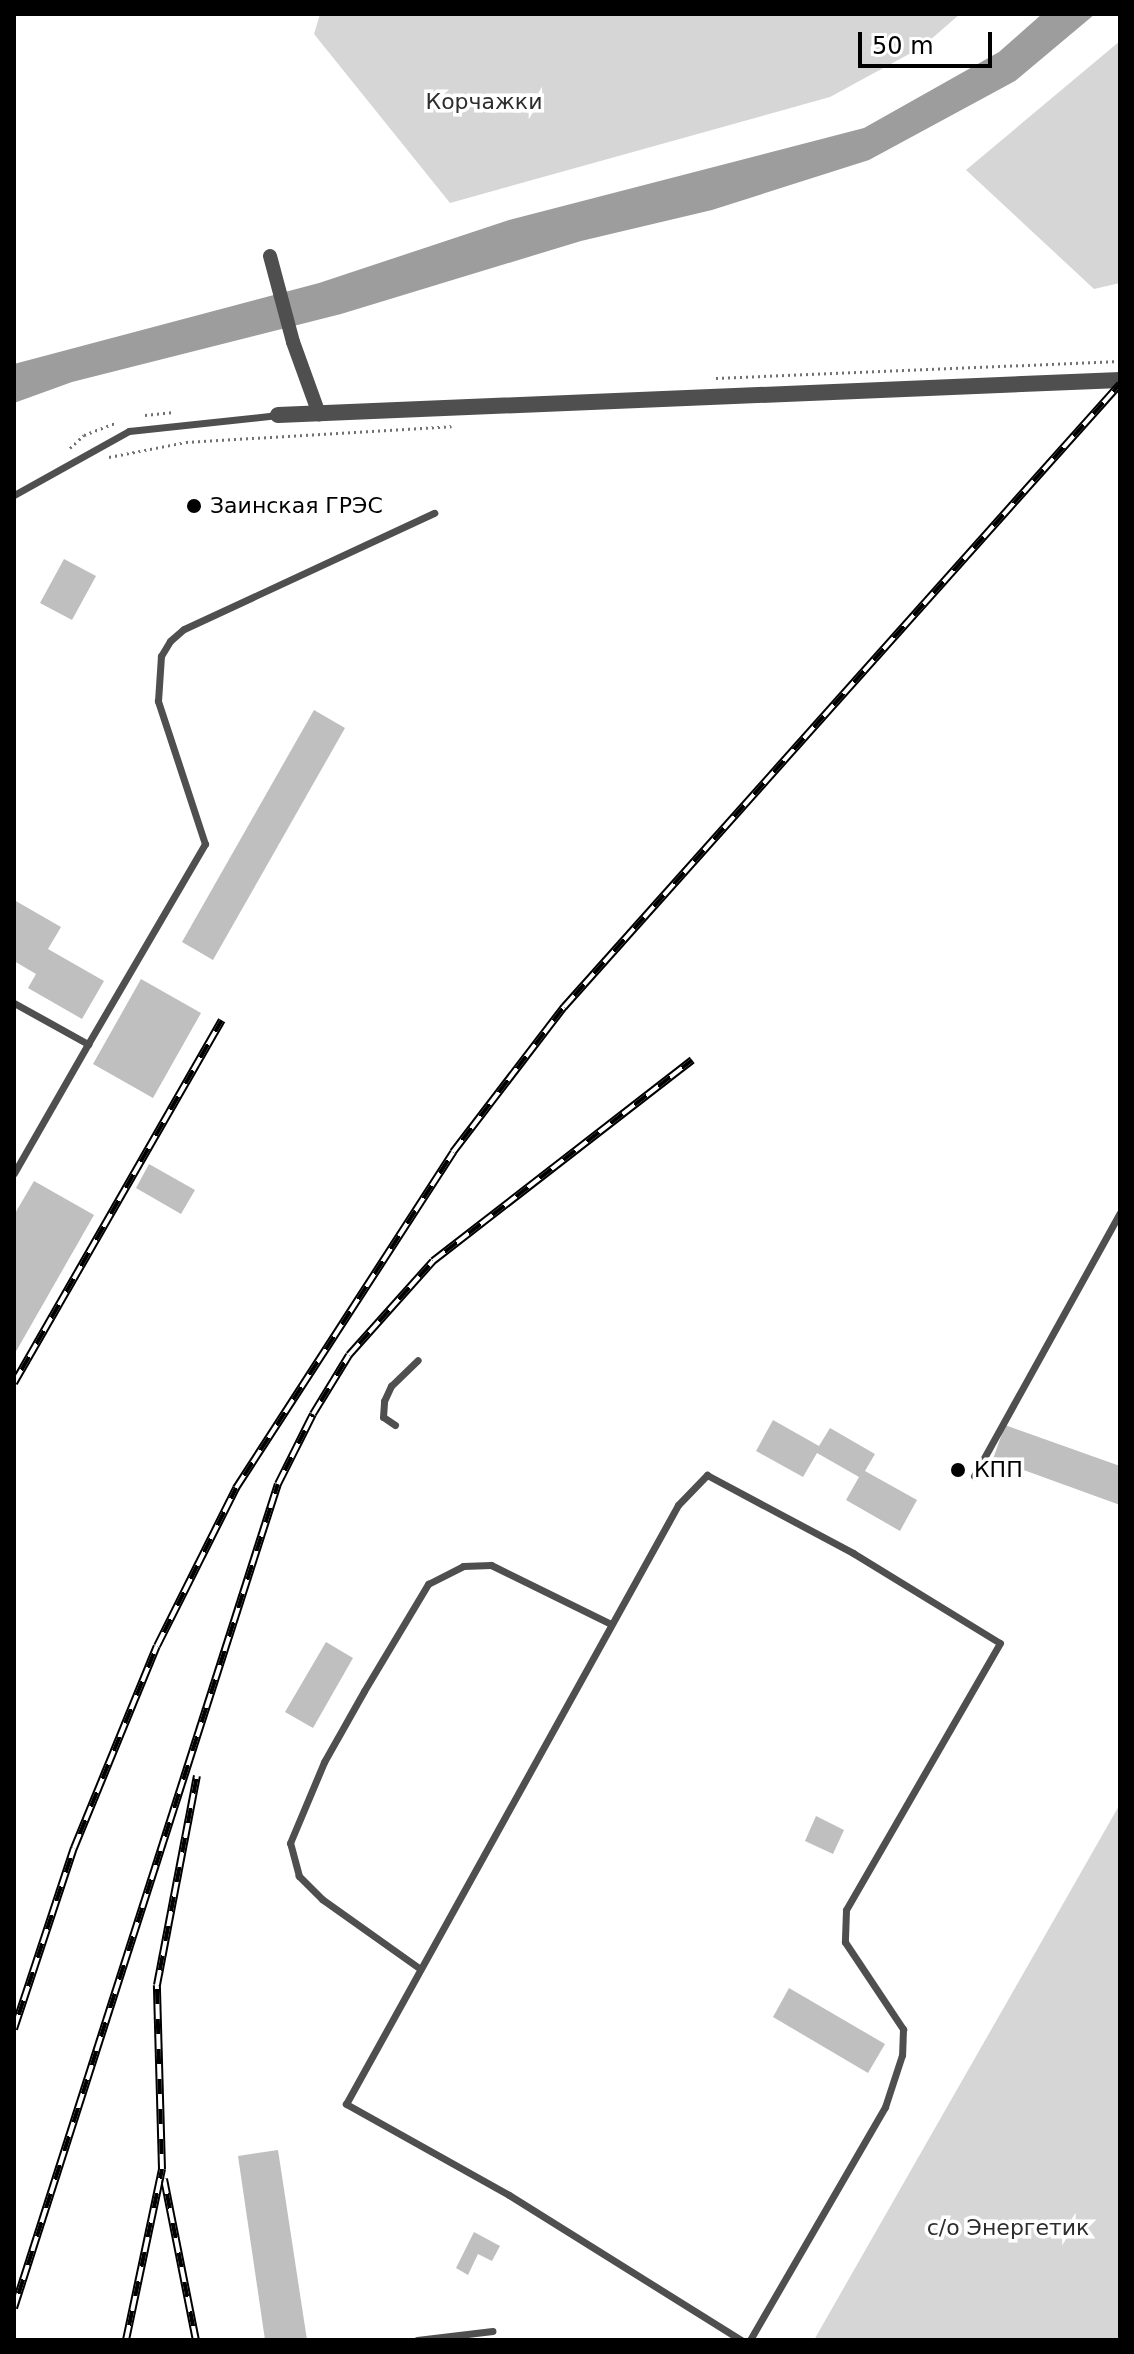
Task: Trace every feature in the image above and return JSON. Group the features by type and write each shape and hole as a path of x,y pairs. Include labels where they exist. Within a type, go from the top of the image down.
{"street":[{"path":"270,256 293,342 319,414"},
{"path":"278,415 1120,380"}],"lane":[{"path":"14,495 129,431 278,415"},
{"path":"14,1173 205,844 158,701 161,656 170,641 184,629 434,513"},
{"path":"14,1003 88,1044"},
{"path":"974,1476 1120,1213"},
{"path":"395,1425 383,1417 384,1401 391,1386 418,1360"},
{"path":"741,2340 509,2195 346,2104 678,1505 707,1475 853,1553 1000,1643 846,1910 845,1942 903,2029 902,2055 885,2107 750,2340"},
{"path":"419,1968 322,1899 299,1876 290,1843 324,1762 428,1584 463,1566 491,1565 611,1624"},
{"path":"417,2340 492,2331"}],"green space":[{"name":"Корчажки","path":"320,14 960,14 922,47 830,97 450,203 314,34"},
{"path":"1120,41 1120,283 1094,289 966,170"},
{"name":"с/о Энергетик","path":"1120,1804 1120,2340 814,2340"}],"shaded area":[{"path":"1042,14 1095,14 1015,81 869,160 712,210 581,241 341,314 72,382 14,403 14,364 319,283 509,220 864,128 999,52"}],"building":[{"path":"64,559 96,576 72,620 40,603"},
{"path":"314,710 345,728 213,960 182,942"},
{"path":"14,900 61,927 48,949 104,981 82,1019 28,988 36,974 14,961"},
{"path":"141,979 201,1013 153,1098 93,1064"},
{"path":"149,1164 195,1190 181,1214 136,1188"},
{"path":"34,1181 94,1215 14,1355 14,1215"},
{"path":"773,1420 819,1446 830,1428 875,1454 865,1471 917,1500 900,1531 846,1500 859,1477 817,1453 803,1477 756,1451"},
{"path":"1005,1425 1120,1466 1120,1505 993,1459"},
{"path":"326,1642 353,1658 313,1728 285,1712"},
{"path":"816,1816 844,1830 833,1854 805,1841"},
{"path":"789,1988 885,2044 868,2073 773,2017"},
{"path":"278,2150 307,2340 265,2340 238,2156"},
{"path":"474,2232 500,2246 492,2261 478,2254 468,2275 456,2268"}],"railway":[{"path":"14,2029 74,1848 157,1646 236,1488 453,1152 564,1007 1120,384"},
{"path":"14,1383 222,1020"},
{"path":"14,2308 278,1484 313,1414 349,1355 433,1261 692,1060"},
{"path":"126,2340 162,2169 157,1985 197,1776"},
{"path":"164,2179 196,2340"}],"place":[{"name":"Заинская ГРЭС","path":"194,506"},
{"name":"КПП","path":"958,1470"}]}
